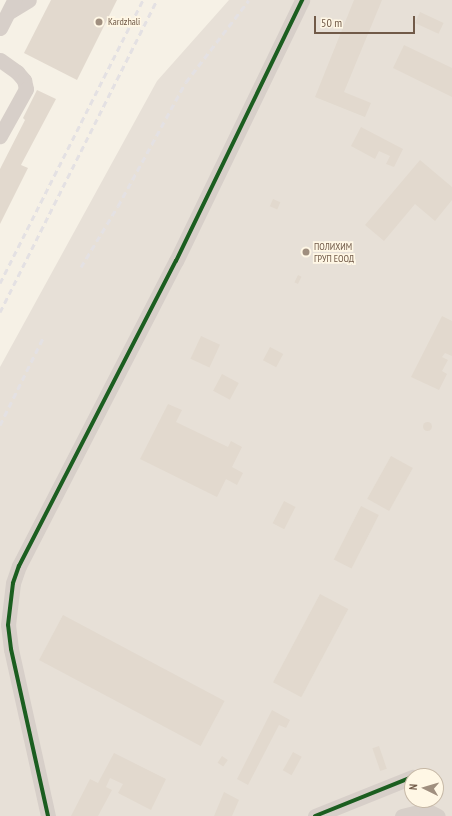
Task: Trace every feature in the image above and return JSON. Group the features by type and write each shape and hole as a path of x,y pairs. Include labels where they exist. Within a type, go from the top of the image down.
{"street":[{"path":"0,28 11,6 29,0"},
{"path":"48,816 11,649 8,625 13,583 19,566 176,261 302,0"},
{"path":"0,60 17,72 24,80 26,89 0,136"},
{"path":"315,816 404,780"},
{"path":"402,816 426,810 438,816"}],"shaded area":[{"path":"229,0 452,0 452,816 0,816 0,367 157,81"}],"building":[{"path":"51,0 117,0 77,80 24,53"},
{"path":"354,0 382,0 344,92 371,103 365,117 315,97"},
{"path":"420,12 444,23 438,34 415,23"},
{"path":"404,45 452,68 452,97 393,68"},
{"path":"37,90 56,99 21,165 28,168 0,224 0,169 25,120 23,118"},
{"path":"361,127 403,149 394,167 386,164 390,156 379,151 375,159 351,146"},
{"path":"420,160 452,187 452,200 435,221 415,204 384,241 365,225"},
{"path":"273,199 280,202 277,209 270,206"},
{"path":"298,275 302,277 298,284 294,282"},
{"path":"442,316 452,321 452,356 445,353 442,357 448,360 442,371 447,374 439,390 411,377"},
{"path":"201,336 220,345 209,368 190,359"},
{"path":"270,347 283,354 276,367 263,360"},
{"path":"222,374 239,383 230,400 213,391"},
{"path":"168,404 182,410 176,422 228,447 231,441 242,447 232,467 243,473 237,485 226,479 217,497 140,459"},
{"path":"427,421 432,426 427,431 422,426"},
{"path":"391,456 413,468 389,511 367,499"},
{"path":"284,501 296,507 284,529 273,523"},
{"path":"361,506 379,515 352,569 334,559"},
{"path":"320,594 348,609 301,697 273,682"},
{"path":"63,615 225,701 201,746 39,660"},
{"path":"272,710 290,720 286,728 279,725 248,785 237,779"},
{"path":"379,746 387,769 380,771 372,748"},
{"path":"293,752 302,757 292,775 283,770"},
{"path":"114,753 166,779 151,810 118,793 123,784 110,778 106,787 112,790 98,816 71,816 90,779 98,783"},
{"path":"222,756 228,760 223,767 218,763"},
{"path":"224,792 239,800 232,816 214,816"}],"railway":[{"path":"0,283 143,0"},
{"path":"0,312 157,0"},
{"path":"81,267 118,206 186,82 249,0"},
{"path":"0,425 44,336"}],"cycle path":[{"path":"48,816 11,649 8,625 13,583 19,566 176,261 302,0"},
{"path":"315,816 404,780"}],"place":[{"name":"Kardzhali","path":"99,22"},
{"name":"ПОЛИХИМ ГРУП ЕООД","path":"306,252"}]}
